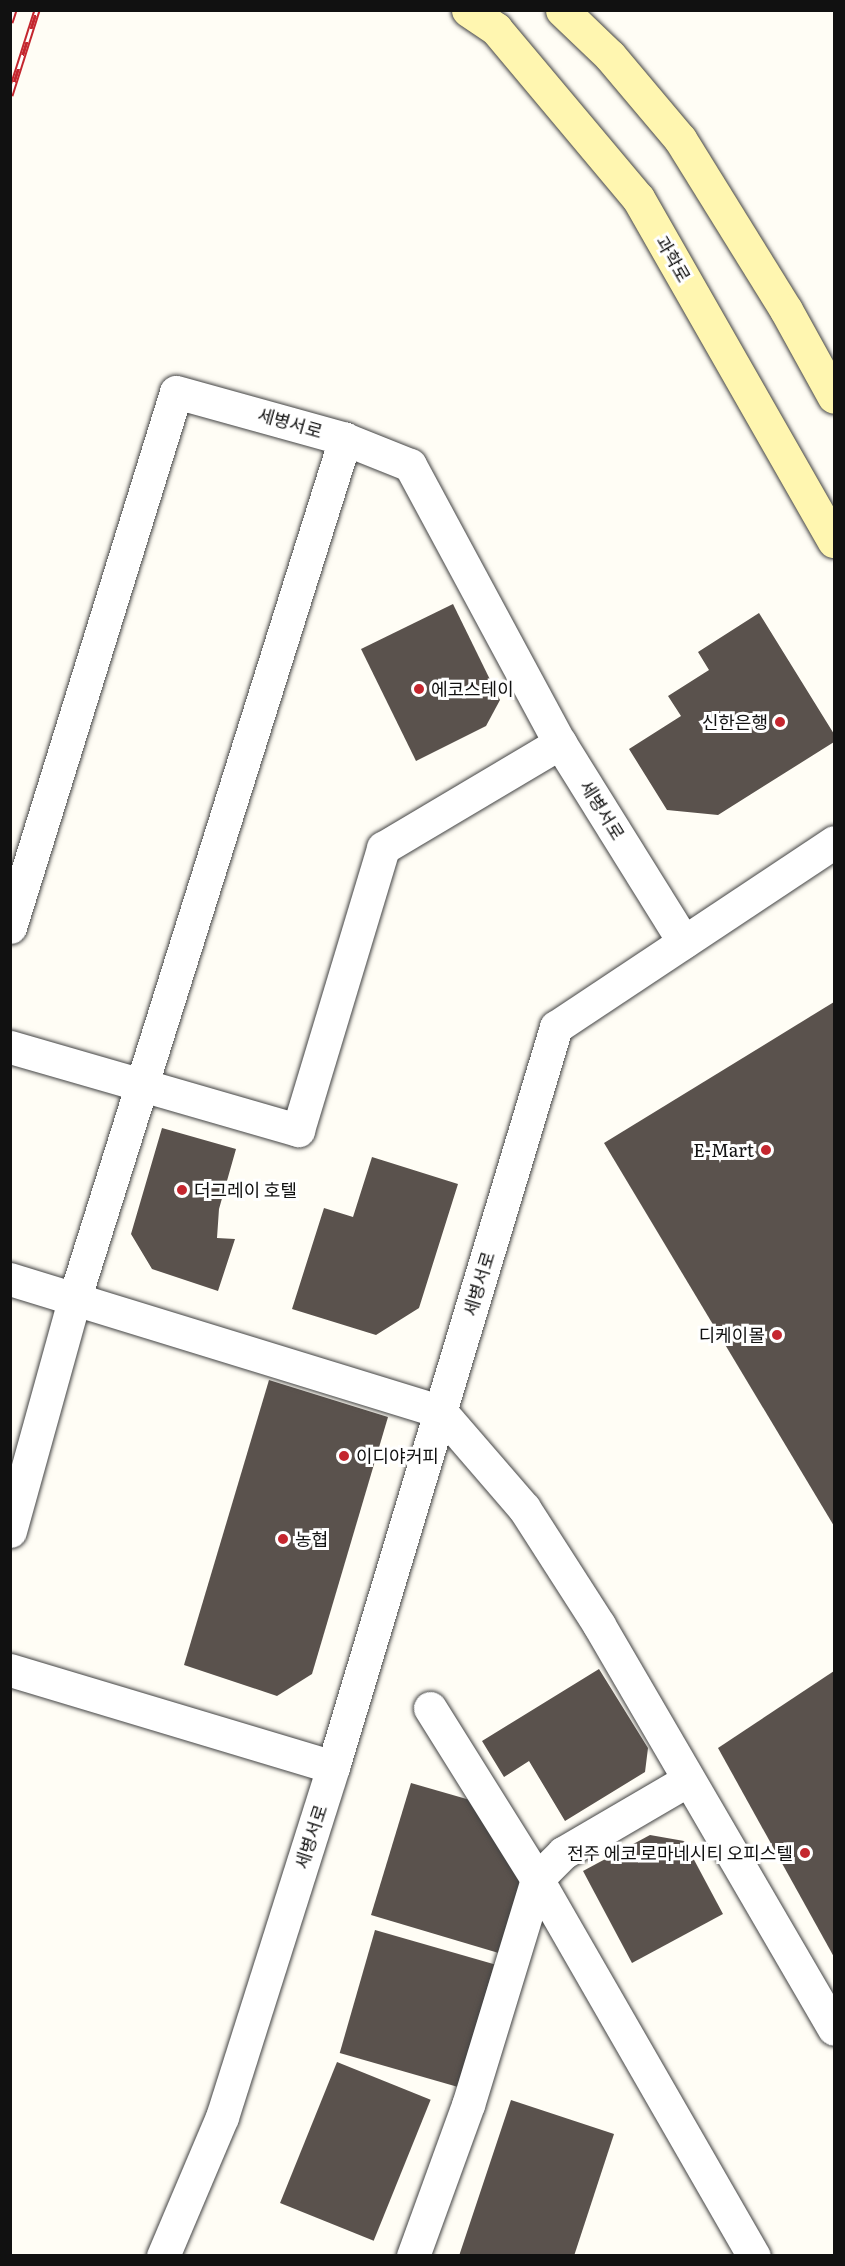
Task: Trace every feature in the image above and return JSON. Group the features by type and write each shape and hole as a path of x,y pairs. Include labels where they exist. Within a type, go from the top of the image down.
{"street":[{"name":"과학로","path":"468,10 496,29 638,198 834,542"},
{"path":"562,10 610,56 680,139 786,310 834,397"},
{"name":"세병서로","path":"10,927 176,392 345,439 410,465 560,743 684,942"},
{"path":"10,1532 74,1300 345,439"},
{"path":"10,1047 298,1130 383,848 560,743"},
{"name":"세병서로","path":"163,2256 222,2117 333,1767 556,1027 834,842"},
{"path":"10,1279 441,1412 524,1508 599,1625 834,2028"},
{"path":"10,1670 333,1767"},
{"path":"430,1708 537,1879 754,2256"},
{"path":"412,2256 468,2105 537,1879 563,1853 688,1780"}],"building":[{"path":"453,604 500,700 486,726 416,761 361,649"},
{"path":"759,613 834,734 834,742 718,815 667,810 629,749 681,716 668,696 709,670 698,652"},
{"name":"디케이몰","path":"834,1002 834,1526 604,1143"},
{"path":"162,1128 236,1149 219,1209 217,1238 235,1239 218,1291 152,1269 131,1234"},
{"path":"372,1157 458,1184 419,1308 376,1335 292,1309 324,1208 353,1217"},
{"path":"269,1380 388,1417 312,1674 277,1696 184,1665"},
{"path":"599,1669 648,1748 645,1772 565,1821 529,1761 504,1777 482,1741"},
{"name":"전주 에코 로마네시티 오피스텔","path":"834,1671 834,1957 718,1748"},
{"path":"411,1783 484,1804 526,1872 502,1954 371,1915"},
{"path":"650,1835 684,1841 723,1914 632,1963 583,1871"},
{"path":"375,1930 494,1964 459,2087 340,2053"},
{"path":"337,2062 431,2100 374,2241 280,2203"},
{"path":"511,2100 614,2134 574,2256 459,2256"}],"railway":[{"path":"10,22 14,10"},
{"path":"10,95 37,10"}],"place":[{"name":"에코스테이","path":"419,689"},
{"name":"신한은행","path":"780,722"},
{"name":"E-Mart","path":"766,1150"},
{"name":"더그레이 호텔","path":"182,1190"},
{"name":"디케이몰","path":"777,1335"},
{"name":"이디야커피","path":"344,1456"},
{"name":"농협","path":"283,1539"},
{"name":"전주 에코 로마네시티 오피스텔","path":"805,1853"}]}
